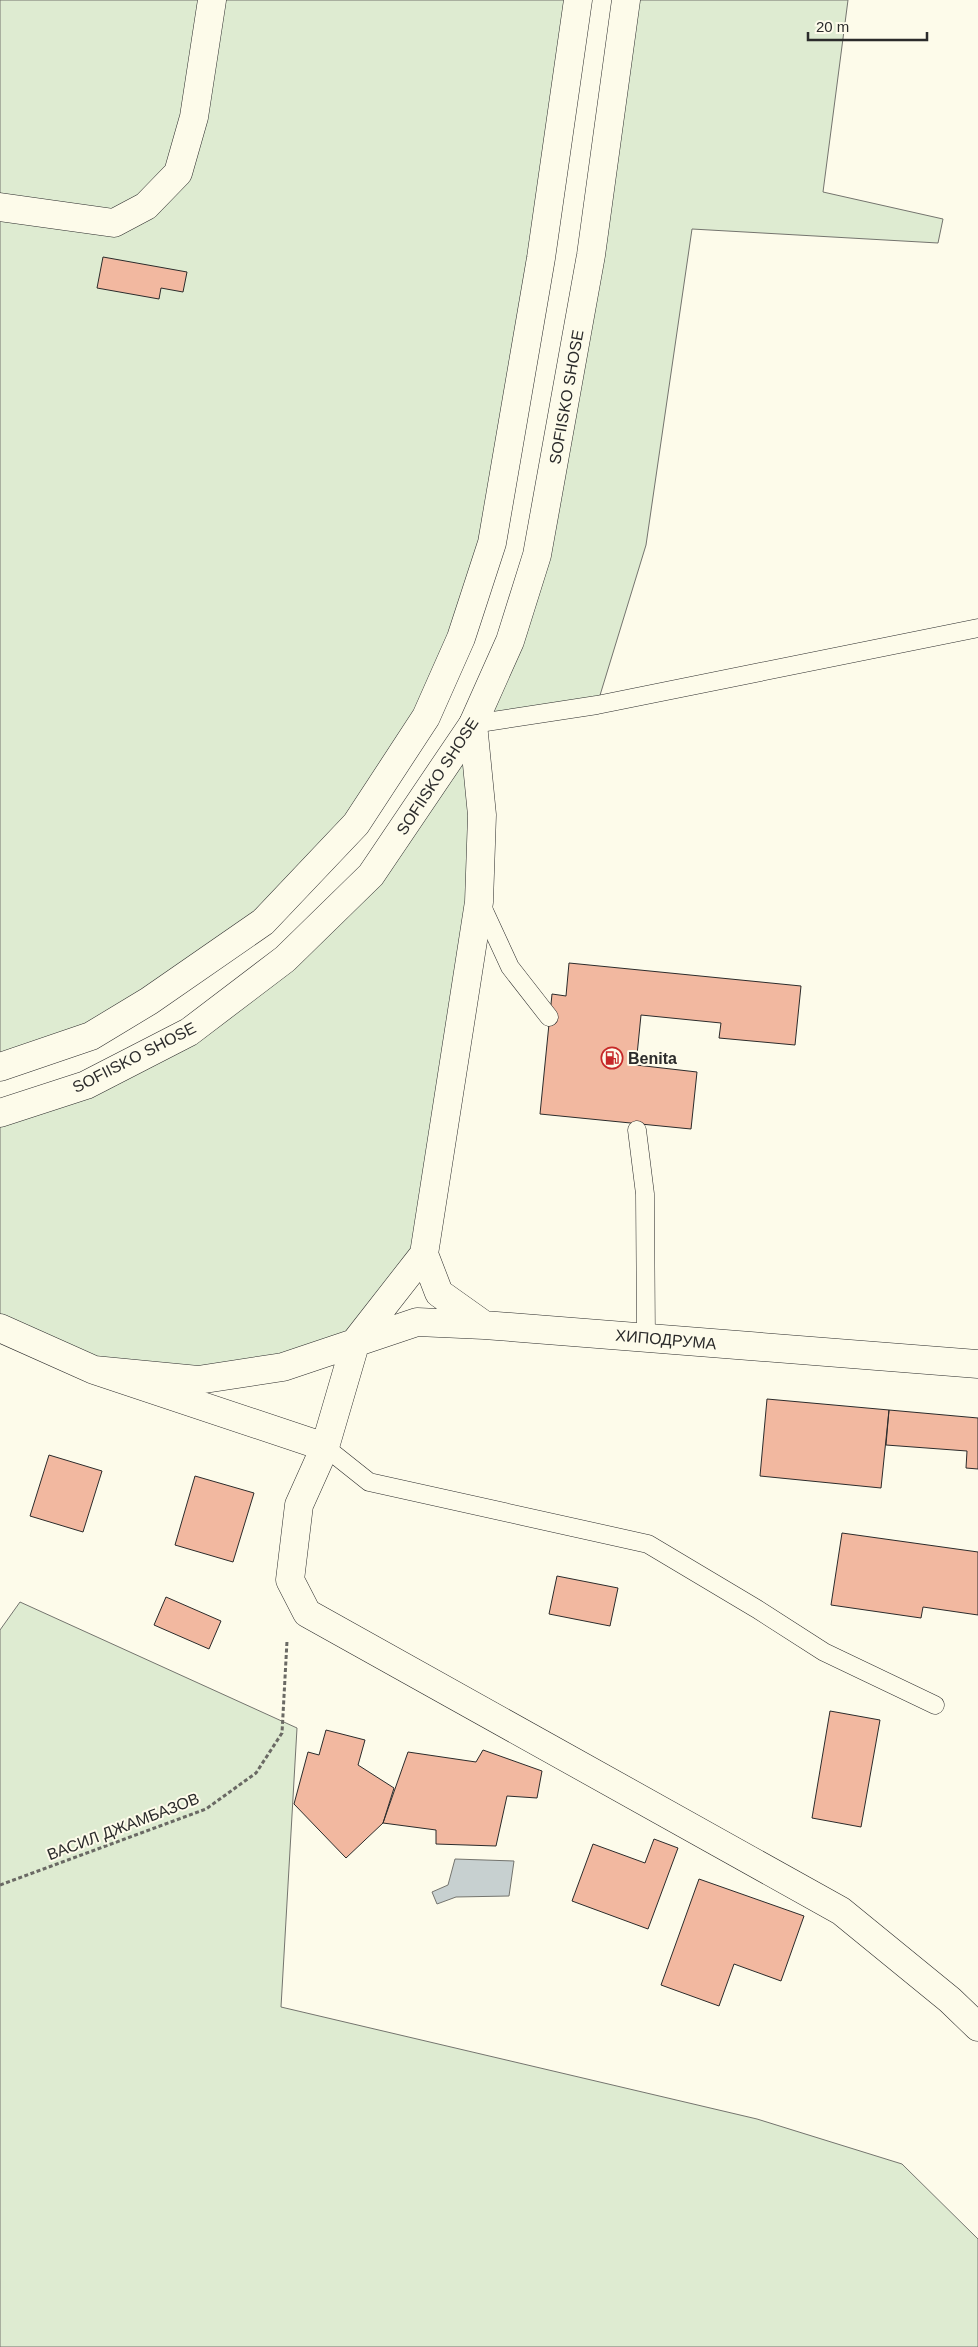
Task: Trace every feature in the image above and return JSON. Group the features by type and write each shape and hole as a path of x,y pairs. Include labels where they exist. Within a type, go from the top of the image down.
{"street":[{"path":"0,207 114,223 146,206 178,173 194,117 212,0"},
{"path":"0,1067 26,1060 91,1036 149,1001 263,922 356,824 426,716 461,638 492,543 540,268 578,0"},
{"name":"SOFIISKO SHOSE","path":"0,1113 86,1085 189,1032 285,960 372,875 473,724 510,642 537,555 591,255 626,0"},
{"path":"473,724 482,815 479,902 424,1254 356,1341 325,1447 299,1505 290,1580 307,1613 841,1911 950,2000 978,2027"},
{"path":"424,1254 439,1293 484,1325"},
{"name":"ХИПОДРУМА","path":"94,1370 198,1380 283,1367 417,1322 646,1337 978,1364"},
{"path":"0,1328 94,1370 325,1447"}],"lane":[{"path":"473,724 597,705 978,628"},
{"path":"479,902 510,967 549,1017"},
{"path":"637,1130 645,1194 646,1337"},
{"path":"325,1447 369,1482 648,1544 757,1609 824,1652 935,1706"}],"path":[{"name":"ВАСИЛ ДЖАМБАЗОВ","path":"0,1885 206,1810 256,1773 282,1733 287,1637"}],"green space":[{"path":"0,0 578,0 461,637 356,824 149,1001 0,1067"},
{"path":"626,0 848,0 823,192 943,219 938,243 692,229 646,545 597,705 473,725 482,815 424,1254 356,1341 283,1367 94,1370 0,1328 0,1113 189,1032 371,875 509,641"},
{"path":"20,1602 297,1728 281,2007 757,2119 902,2164 978,2239 978,2347 0,2347 0,1630"}],"shaded area":[{"path":"455,1859 514,1861 509,1896 456,1897 437,1904 432,1892 448,1885"}],"building":[{"path":"103,257 187,272 183,292 161,288 159,299 97,288"},
{"path":"569,963 801,986 795,1045 719,1038 721,1023 641,1015 636,1065 697,1072 691,1129 540,1114 552,994 566,996"},
{"path":"767,1399 889,1410 881,1488 760,1476"},
{"path":"889,1410 978,1418 978,1469 966,1468 967,1451 886,1445"},
{"path":"49,1455 102,1471 83,1532 30,1516"},
{"path":"195,1476 254,1493 233,1562 175,1545"},
{"path":"842,1533 978,1552 978,1615 923,1607 921,1618 831,1605"},
{"path":"557,1576 618,1588 610,1626 549,1614"},
{"path":"166,1597 221,1621 209,1649 154,1625"},
{"path":"830,1711 880,1720 861,1827 812,1818"},
{"path":"326,1730 365,1740 358,1765 394,1788 383,1823 346,1858 294,1804 308,1752 319,1755"},
{"path":"483,1750 542,1771 537,1798 507,1796 496,1846 436,1844 436,1830 383,1823 408,1752 476,1762"},
{"path":"654,1839 678,1848 648,1929 572,1901 593,1844 645,1863"},
{"path":"699,1879 804,1916 781,1981 734,1964 719,2006 661,1985"}],"place":[{"name":"Benita","path":"612,1058"}]}
